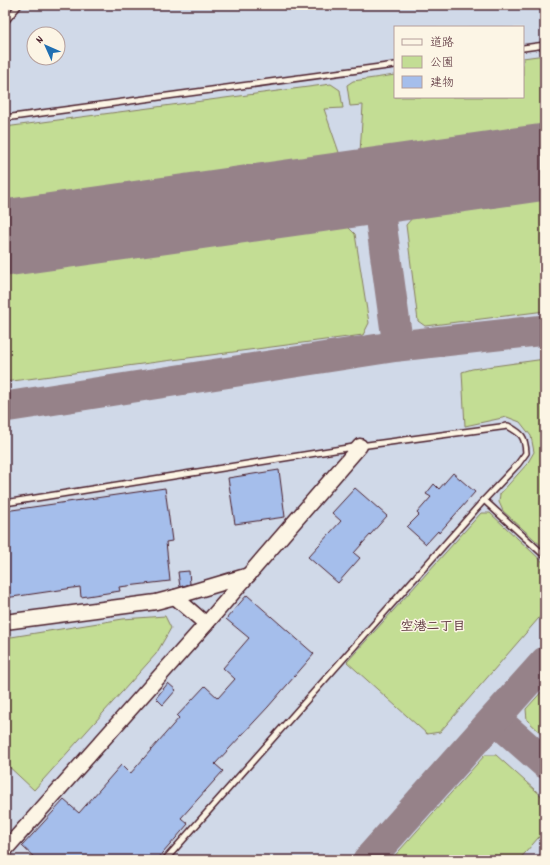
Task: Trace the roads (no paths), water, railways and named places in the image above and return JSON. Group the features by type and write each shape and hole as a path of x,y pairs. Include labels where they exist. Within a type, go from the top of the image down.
{"street":[{"path":"5,850 206,624 360,446"},
{"path":"5,622 156,602 175,598 249,575"},
{"path":"175,598 206,624"}],"lane":[{"path":"5,22 19,5"},
{"path":"524,48 545,45"},
{"path":"5,118 394,65"},
{"path":"5,503 360,446 508,426 520,433 526,441 526,453 518,464 484,500 165,860"},
{"path":"484,500 545,556"}],"district":[{"name":"空港二丁目","path":"433,625"}]}
